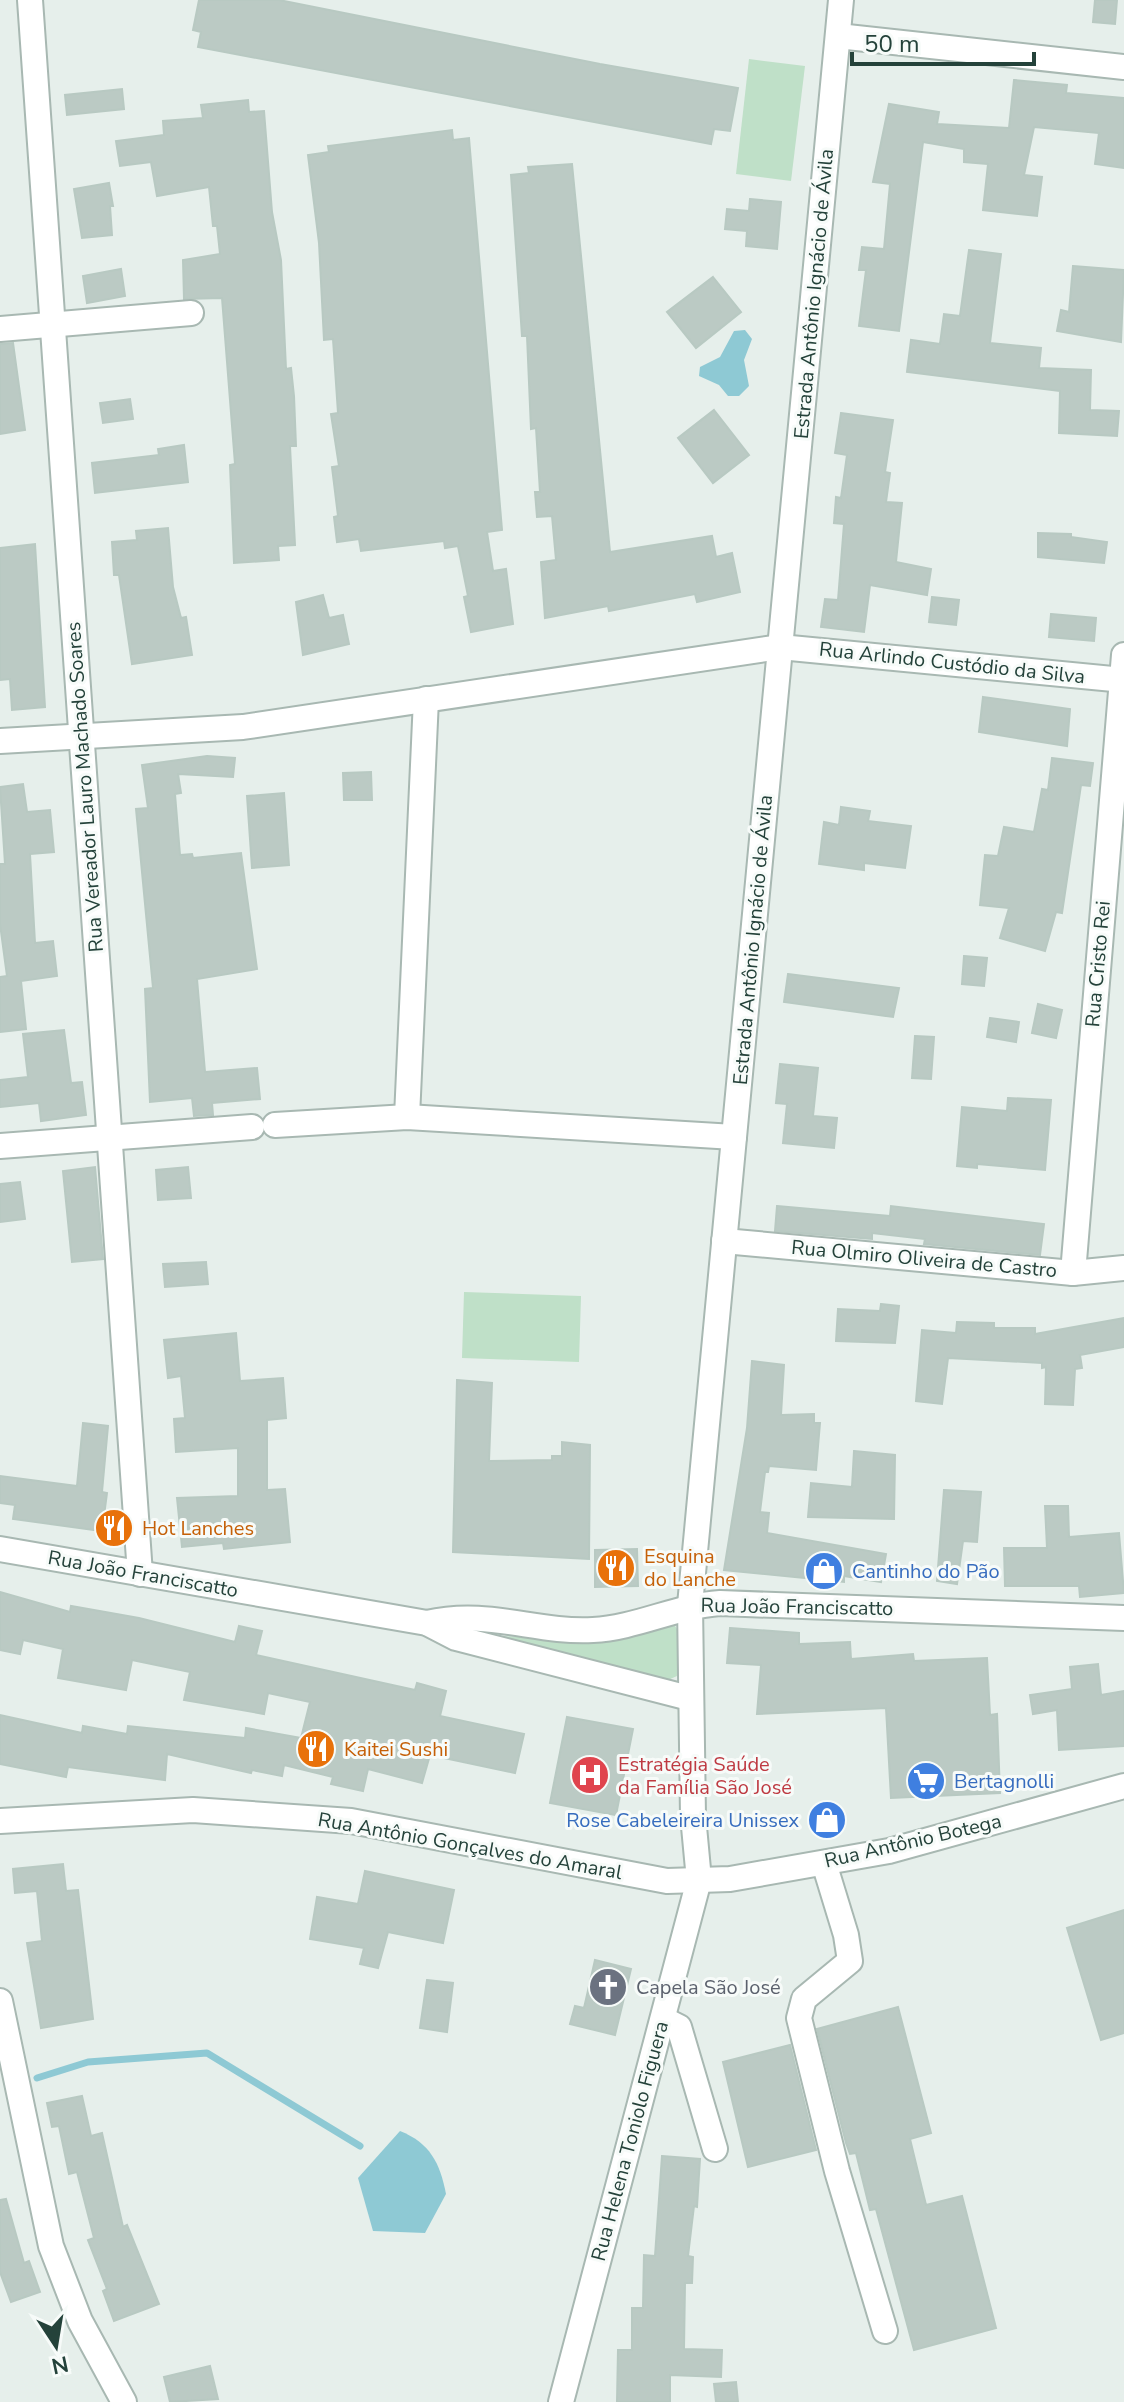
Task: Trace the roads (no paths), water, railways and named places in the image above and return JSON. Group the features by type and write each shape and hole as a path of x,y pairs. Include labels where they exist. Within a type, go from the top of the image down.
{"street":[{"name":"Rua Vereador Lauro Machado Soares","path":"30,0 140,1574"},
{"name":"Estrada Antônio Ignácio de Ávila","path":"699,1880 689,1698 690,1605 841,0"},
{"path":"838,36 1124,67"},
{"path":"0,329 191,313"},
{"name":"Rua Arlindo Custódio da Silva","path":"0,741 243,727 780,647 1123,680"},
{"name":"Rua Cristo Rei","path":"1073,1273 1124,655"},
{"path":"407,1117 426,699"},
{"path":"0,1146 407,1117 734,1137"},
{"name":"Rua Olmiro Oliveira de Castro","path":"724,1241 1073,1273 1124,1268"},
{"name":"Rua João Franciscatto","path":"0,1549 427,1623 456,1638 689,1698"},
{"name":"Rua João Franciscatto","path":"427,1623 460,1616 589,1630 690,1605 1124,1618"},
{"name":"Rua Antônio Botega","path":"699,1880 730,1879 889,1851 1124,1786"},
{"name":"Rua Antônio Gonçalves do Amaral","path":"0,1821 193,1810 351,1821 667,1881 699,1880"},
{"path":"824,1863 846,1935 850,1961 804,1999 799,2018 837,2171 885,2331"},
{"name":"Rua Helena Toniolo Figuera","path":"561,2402 699,1880"},
{"path":"0,2001 51,2246 80,2321 124,2402"},
{"path":"663,2019 679,2027 715,2149"}],"water":[{"path":"745,330 752,339 744,360 749,386 739,396 728,396 719,385 699,376 700,367 720,357 734,331"},
{"path":"400,2131 419,2142 432,2155 444,2183 446,2194 425,2233 373,2231 358,2178"}],"waterway":[{"path":"37,2078 88,2062 207,2053 360,2146"}],"place":[{"name":"Hot Lanches","path":"114,1528"},
{"name":"Esquina do Lanche","path":"616,1568"},
{"name":"Cantinho do Pão","path":"824,1571"},
{"name":"Kaitei Sushi","path":"316,1749"},
{"name":"Estratégia Saúde da Família São José","path":"590,1775"},
{"name":"Bertagnolli","path":"926,1781"},
{"name":"Rose Cabeleireira Unissex","path":"827,1820"},
{"name":"Capela São José","path":"608,1987"}]}
